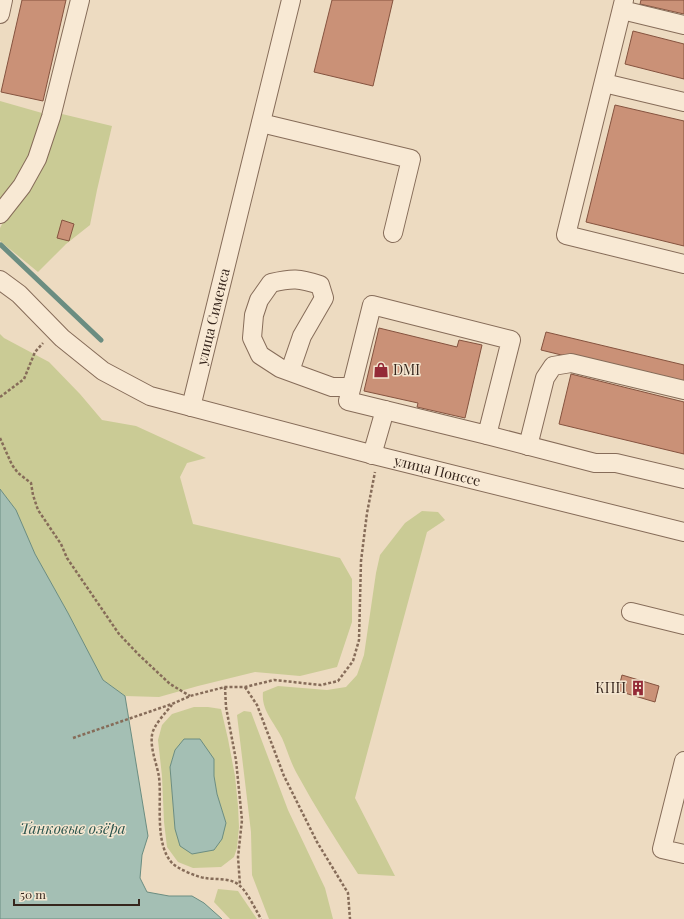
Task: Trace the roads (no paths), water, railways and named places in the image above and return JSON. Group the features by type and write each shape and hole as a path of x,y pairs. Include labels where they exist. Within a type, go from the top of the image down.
{"street":[{"path":"0,14 3,0"},
{"path":"0,214 22,186 37,159 51,117 80,0"},
{"name":"улица Сименса","path":"191,407 291,0"},
{"path":"684,25 623,5 566,236 684,264"},
{"path":"604,83 684,102"},
{"path":"261,123 411,159 393,233"},
{"path":"290,371 302,336 324,298 320,285 302,279 287,279 271,283 259,300 254,315 252,338 260,355 280,368 332,387 351,387"},
{"path":"0,280 19,294 62,338 103,371 150,396 191,407"},
{"path":"487,435 511,340 372,305 348,401 595,463 616,464 684,480"},
{"path":"528,446 545,378 553,366 571,363 684,390"},
{"name":"улица Понссе","path":"191,407 375,455 684,532"},
{"path":"375,455 385,410"},
{"path":"631,612 684,625"},
{"path":"684,761 662,849 684,854"}],"water":[{"name":"Танковые озёра","path":"0,489 16,510 35,554 103,680 125,696 148,836 142,855 140,878 147,892 169,896 192,896 204,903 222,919 0,919"},
{"path":"184,739 200,739 214,759 214,776 217,794 226,823 222,839 214,850 192,854 180,846 175,829 170,767 175,750"}],"waterway":[{"path":"1,245 101,340"}],"place":[{"name":"DMI","path":"381,370"},
{"name":"КПП","path":"638,688"}]}
